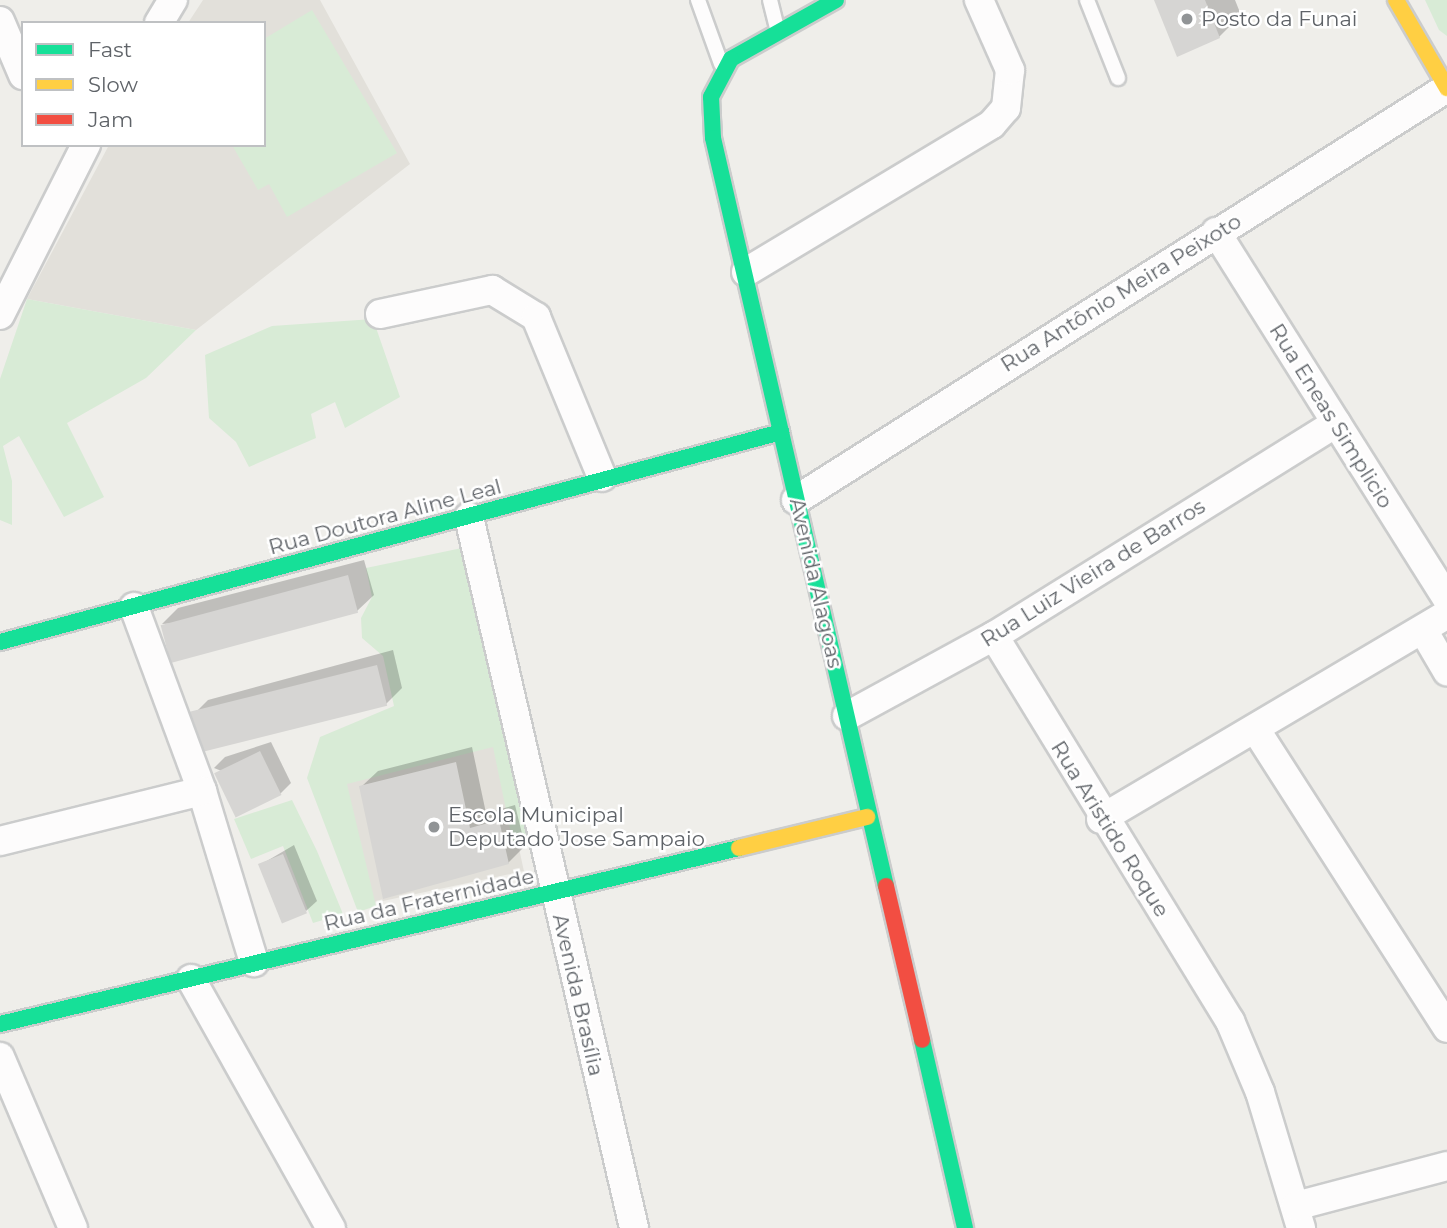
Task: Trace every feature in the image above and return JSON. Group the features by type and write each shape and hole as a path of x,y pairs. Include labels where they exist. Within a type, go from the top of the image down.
{"street":[{"path":"160,21 173,0"},
{"name":"Avenida Alagoas","path":"836,0 777,30 731,59 711,97 713,138 847,716 867,817 965,1228"},
{"path":"746,272 992,124 1006,108 1010,70 979,0"},
{"path":"1396,0 1447,88"},
{"path":"0,21 13,67"},
{"name":"Rua Antônio Meira Peixoto","path":"796,500 1447,88"},
{"path":"0,315 74,152"},
{"name":"Rua Eneas Simplicio","path":"1216,232 1447,599"},
{"path":"380,314 492,290 536,317 602,477"},
{"name":"Rua Luiz Vieira de Barros","path":"847,716 994,636 1336,423"},
{"name":"Rua Doutora Aline Leal","path":"0,642 469,517 602,477 781,432"},
{"name":"Avenida Brasília","path":"469,517 634,1228"},
{"path":"134,607 202,791 254,962"},
{"path":"1101,819 1447,614"},
{"path":"1423,630 1447,671"},
{"name":"Rua Aristido Roque","path":"994,636 1101,819 1230,1021 1299,1217"},
{"path":"1255,730 1385,927 1447,1028"},
{"path":"0,841 202,791"},
{"name":"Rua da Fraternidade","path":"0,1024 867,817"},
{"path":"191,979 331,1228"},
{"path":"0,1057 72,1228"},
{"path":"1299,1217 1447,1166"}],"lane":[{"path":"698,0 724,72"},
{"path":"769,0 777,30"},
{"path":"1087,0 1118,78"}],"shaded area":[{"path":"203,0 320,0 410,164 196,330 27,299 108,147 266,147 266,21 189,21"},
{"name":"Escola Municipal Deputado Jose Sampaio","path":"496,740 524,871 366,905 339,773"}],"green space":[{"path":"1425,0 1447,0 1447,36 1439,30"},
{"path":"312,10 397,153 287,217 269,184 258,190 233,147 266,147 266,38"},
{"path":"27,299 196,330 146,378 67,423 104,497 64,517 19,436 3,446 12,481 12,525 0,520 0,379"},
{"path":"373,319 400,397 345,428 335,402 311,414 316,438 249,467 236,442 209,418 205,355 272,326"},
{"path":"462,548 531,846 514,848 493,747 347,784 376,906 358,912 307,778 320,737 394,706 383,656 362,638 361,618 372,597 366,568"},
{"path":"292,800 343,914 313,923 283,846 251,859 234,819"}],"building":[{"name":"Posto da Funai","path":"1154,0 1205,0 1220,38 1177,57"},
{"path":"348,575 358,613 171,663 161,625"},
{"path":"377,665 387,706 199,753 189,712"},
{"path":"260,751 281,795 236,817 214,773"},
{"name":"Escola Municipal Deputado Jose Sampaio","path":"456,762 470,828 499,820 509,864 383,899 359,786"},
{"path":"283,854 307,913 282,923 258,864"}],"traffic: fast":[{"path":"836,0 731,59 711,97 713,138 886,886"},
{"path":"0,642 781,432"},
{"path":"0,1024 739,848"},
{"path":"922,1040 965,1228"}],"traffic: slow":[{"path":"1396,0 1447,88"},
{"path":"739,848 867,817"}],"traffic: jam":[{"path":"886,886 922,1040"}],"place":[{"name":"Posto da Funai","path":"1187,19"},
{"name":"Escola Municipal Deputado Jose Sampaio","path":"434,827"}]}
